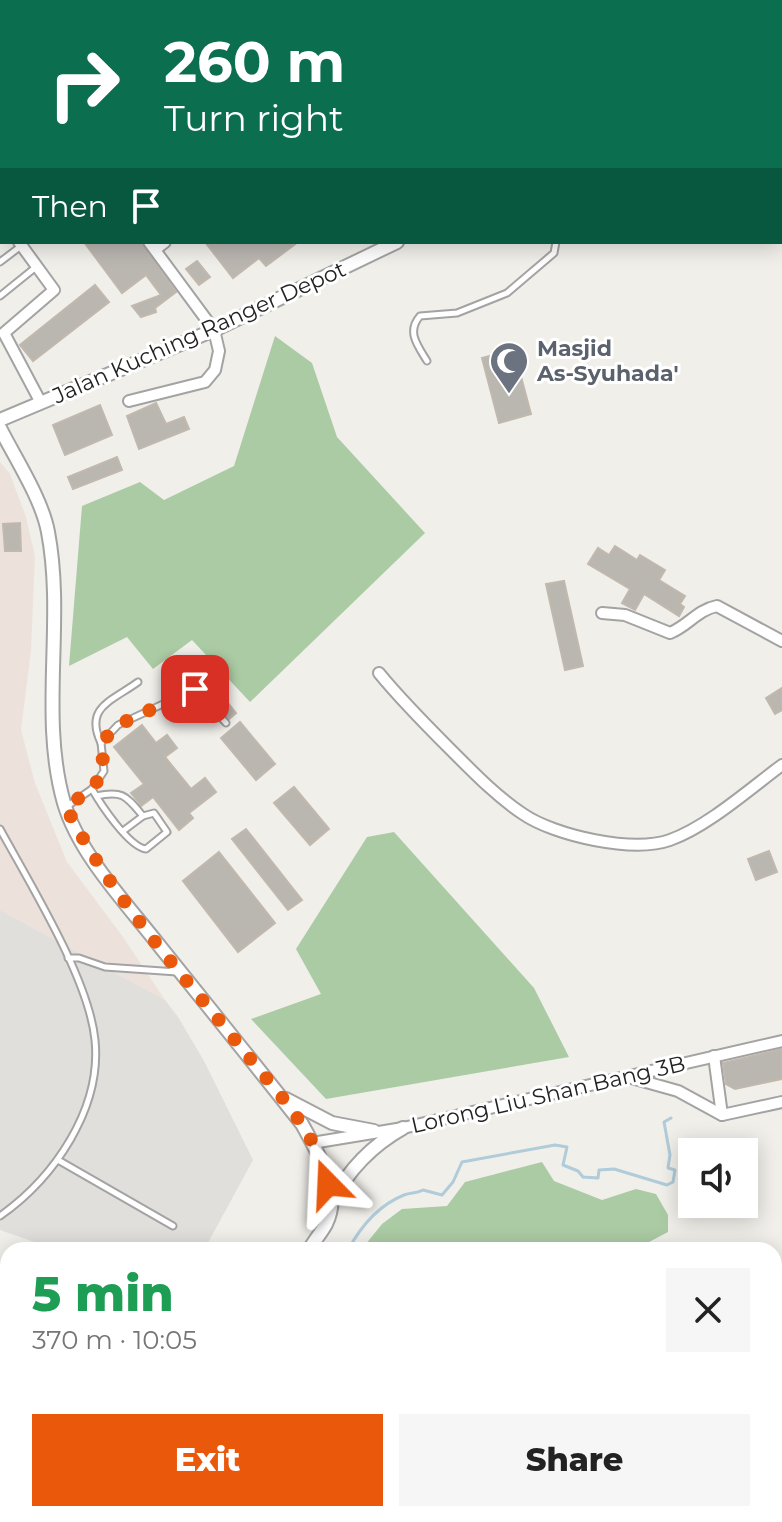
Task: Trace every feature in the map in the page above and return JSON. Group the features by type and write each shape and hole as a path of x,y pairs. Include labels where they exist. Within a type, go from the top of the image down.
{"street":[{"path":"20,244 54,290 2,330 40,401"},
{"name":"Jalan Kuching Ranger Depot","path":"0,420 214,330 393,244"},
{"path":"129,401 205,382 215,370 219,351 214,330 152,246"},
{"path":"0,428 48,530 52,570 54,719 58,778 66,807 95,861 302,1124 325,1167 332,1201"},
{"path":"602,613 625,615 670,633 705,609 717,606 782,641"},
{"path":"379,673 408,709 482,781 525,816 569,834 614,844 653,844 678,836 782,765"},
{"name":"Lorong Liu Shan Bang 3B","path":"312,1143 403,1128 782,1041"},
{"path":"714,1056 722,1115"},
{"path":"626,1077 678,1091 722,1115 782,1102"},
{"path":"279,1095 332,1123 374,1131"},
{"path":"314,1242 328,1221 332,1201 344,1178 360,1159 386,1137 403,1128"}],"lane":[{"path":"0,262 20,244"},
{"path":"427,361 413,336 415,322 420,316 457,313 507,293 554,253 556,244"},
{"path":"1,293 37,266"},
{"path":"66,807 92,789 104,771 94,718 138,682"},
{"path":"101,743 118,725 195,689 226,723"},
{"path":"92,789 123,831 141,849 146,849 164,836 167,828 154,813 143,816 123,831"},
{"path":"96,796 120,793 143,816"},
{"path":"0,829 68,958 84,994 95,1041 93,1079 80,1122 58,1160 0,1216"},
{"path":"68,958 79,958 105,967 181,972"},
{"path":"58,1160 173,1226"}],"shaded area":[{"path":"0,462 10,474 26,517 35,556 31,651 21,730 35,783 67,862 165,1000 0,910"},
{"path":"0,910 165,1000 204,1061 253,1160 208,1242 34,1242 0,1230"}],"green space":[{"path":"275,336 312,363 337,437 425,533 250,702 192,640 153,669 127,637 69,666 82,506 140,482 164,500 234,466"},
{"path":"394,832 534,988 569,1057 326,1099 251,1019 321,994 296,949 367,837"},
{"path":"542,1162 554,1181 602,1200 636,1189 656,1194 668,1215 668,1232 649,1242 367,1242 382,1224 402,1209 447,1206 465,1182"}],"building":[{"path":"85,244 142,244 176,292 155,308 156,312 141,317 132,306 161,295 146,275 122,293"},
{"path":"207,244 295,244 266,266 259,258 233,278"},
{"path":"197,261 210,277 199,285 186,269"},
{"path":"95,285 109,302 33,361 20,345"},
{"name":"Masjid As-Syuhada'","path":"505,352 511,375 520,373 531,414 499,423 482,358"},
{"path":"156,403 166,424 184,417 189,429 139,449 127,416"},
{"path":"100,405 112,435 65,455 53,425"},
{"path":"117,457 122,470 73,489 68,477"},
{"path":"20,523 21,551 5,551 3,524"},
{"path":"615,546 637,560 640,555 665,570 659,580 685,596 680,604 684,607 679,616 644,594 635,610 622,603 630,589 588,564 598,548 609,555"},
{"path":"564,581 583,666 565,670 546,584"},
{"path":"207,677 236,713 229,719 200,683"},
{"path":"782,688 782,710 775,714 766,698"},
{"path":"240,722 275,764 256,780 221,738"},
{"path":"142,725 156,743 167,735 177,748 165,757 191,789 205,778 216,792 189,813 193,818 179,830 153,797 141,806 131,793 144,784 114,747"},
{"path":"294,787 329,829 310,845 274,803"},
{"path":"246,829 302,900 288,910 232,839"},
{"path":"769,851 777,872 756,880 748,859"},
{"path":"219,852 275,923 238,952 183,881"},
{"path":"782,1049 782,1079 735,1089 726,1084 723,1063"}],"waterway":[{"path":"353,1242 372,1217 395,1199 423,1190 442,1195 453,1182 462,1162 555,1145 567,1147 563,1165 578,1171 583,1177 598,1178 599,1170 614,1169 667,1185 673,1182 675,1170 668,1168 670,1155 664,1122 671,1118"}],"place":[{"name":"Masjid As-Syuhada'","path":"509,395"}],"route":[{"path":"195,689 118,725 101,743 104,771 92,789 66,807 87,850 118,893 302,1124 325,1167 328,1184"}]}
